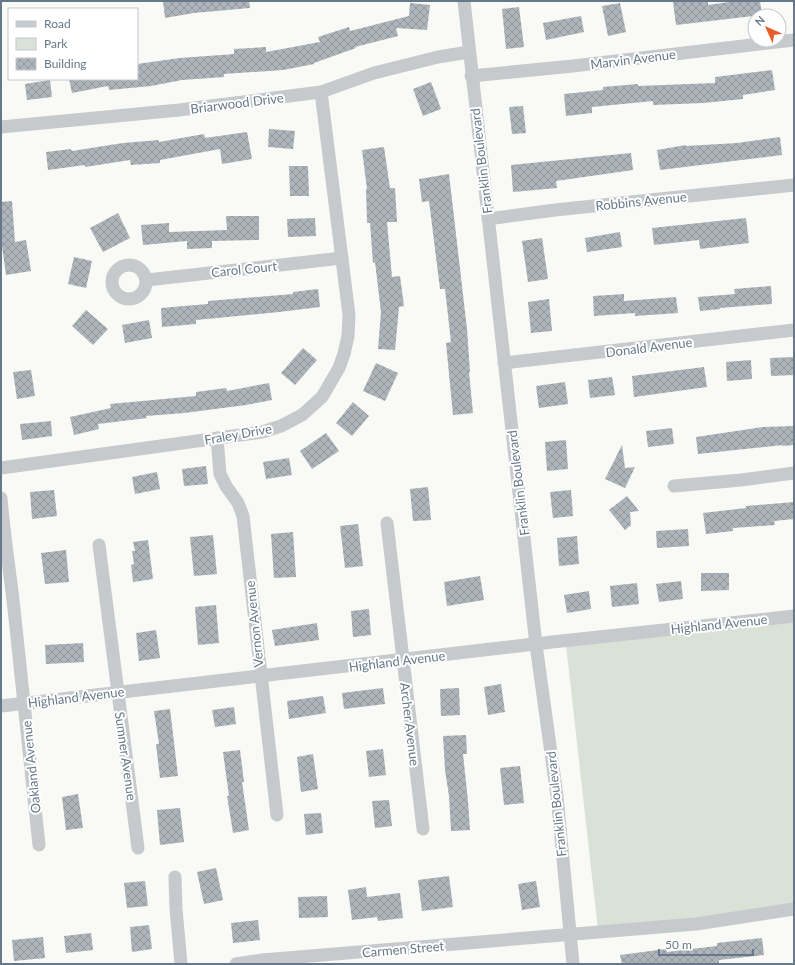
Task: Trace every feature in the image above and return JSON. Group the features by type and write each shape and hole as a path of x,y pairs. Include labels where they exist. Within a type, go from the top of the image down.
{"street":[{"name":"Franklin Boulevard","path":"464,1 471,76 536,645 557,796 573,964"},
{"name":"Marvin Avenue","path":"471,76 572,66 794,40"},
{"name":"Briarwood Drive","path":"1,128 179,110 320,92 394,67 438,56 469,52"},
{"name":"Fraley Drive","path":"1,468 262,432 281,426 302,415 322,397 339,368 344,354 348,336 348,315 320,92"},
{"name":"Robbins Avenue","path":"488,219 555,210 794,185"},
{"name":"Carol Court","path":"147,280 342,258"},
{"name":"Donald Avenue","path":"504,363 794,330"},
{"name":"Vernon Avenue","path":"217,438 220,474 226,486 238,503 243,516 277,815"},
{"path":"674,486 741,480 794,473"},
{"name":"Oakland Avenue","path":"1,498 3,535 13,598 39,845"},
{"name":"Archer Avenue","path":"387,523 423,829"},
{"name":"Sumner Avenue","path":"99,545 138,848"},
{"name":"Highland Avenue","path":"1,706 794,616"},
{"path":"175,877 176,909 181,964"},
{"name":"Carmen Street","path":"236,964 262,960 696,924 794,909"}],"green space":[{"path":"794,618 794,911 598,930 566,645"}],"building":[{"path":"163,1 249,1 250,8 194,13 165,18"},
{"path":"708,1 708,5 736,1 760,1 761,8 747,8 747,17 676,25 673,2"},
{"path":"410,3 430,5 427,30 396,28 398,36 355,47 356,48 314,64 283,70 224,74 224,77 182,80 151,86 109,90 108,86 72,93 69,80 138,80 138,64 180,58 234,54 234,49 266,47 266,52 320,42 318,37 349,27 350,31 409,16"},
{"path":"620,3 626,32 608,36 602,6"},
{"path":"519,7 524,47 506,49 502,9"},
{"path":"581,16 584,32 546,40 543,23"},
{"path":"772,70 775,90 743,95 743,99 703,103 653,105 653,101 592,107 592,113 566,116 564,94 603,90 603,87 638,84 638,86 715,83 715,77"},
{"path":"50,80 52,97 27,100 25,84"},
{"path":"431,82 441,109 423,116 413,89"},
{"path":"523,106 526,133 512,134 509,107"},
{"path":"269,129 295,131 293,149 268,147"},
{"path":"247,132 252,159 222,164 220,149 160,160 160,163 131,165 130,160 85,167 85,165 48,170 46,152 71,149 72,151 123,143 159,140 159,142 204,134 205,138"},
{"path":"780,137 782,155 660,170 657,150 686,145 737,143"},
{"path":"384,147 390,188 395,188 397,222 387,222 392,277 400,276 404,306 399,307 395,350 378,349 381,312 375,262 373,263 370,223 367,223 367,189 362,150"},
{"path":"631,153 633,170 556,181 557,188 513,192 511,165"},
{"path":"289,166 308,166 309,196 290,196"},
{"path":"449,174 467,329 473,413 453,415 446,343 451,342 445,289 440,289 429,201 422,202 419,179"},
{"path":"12,201 15,242 26,240 31,271 6,275 1,239 1,202"},
{"path":"118,213 130,238 103,252 90,228"},
{"path":"226,216 259,216 259,240 212,241 212,248 187,249 187,241 143,245 141,225 169,223 169,232 227,230"},
{"path":"315,218 316,236 288,237 287,219"},
{"path":"746,218 749,243 700,249 699,240 654,245 652,228"},
{"path":"620,232 622,247 587,252 585,238"},
{"path":"542,238 548,279 528,282 522,241"},
{"path":"74,257 92,261 86,288 68,284"},
{"path":"771,286 772,304 700,311 698,297 735,294 734,289"},
{"path":"318,289 320,307 196,320 196,324 162,327 161,308 208,304 208,301 293,294 293,292"},
{"path":"624,294 624,301 676,297 678,313 635,316 635,313 594,316 593,296"},
{"path":"549,299 552,331 531,333 528,302"},
{"path":"86,310 108,329 93,345 72,326"},
{"path":"149,320 152,338 125,343 122,325"},
{"path":"303,348 317,360 295,385 281,373"},
{"path":"794,357 794,375 771,376 770,358"},
{"path":"751,360 752,379 727,381 726,362"},
{"path":"376,363 398,373 385,401 363,391"},
{"path":"704,367 707,387 634,397 632,376"},
{"path":"31,370 35,396 17,399 13,372"},
{"path":"612,377 615,395 590,398 588,380"},
{"path":"565,382 568,404 539,408 536,386"},
{"path":"269,383 272,400 246,405 146,416 147,418 98,424 99,429 74,435 70,417 111,408 110,404 196,396 196,392 226,388 227,391"},
{"path":"353,402 369,416 352,436 336,423"},
{"path":"51,421 52,436 22,440 20,424"},
{"path":"794,426 794,445 698,454 696,437 763,427"},
{"path":"672,428 674,444 648,447 646,431"},
{"path":"326,433 339,451 312,469 300,451"},
{"path":"566,440 568,469 547,471 545,442"},
{"path":"622,445 625,468 635,467 625,488 605,479"},
{"path":"289,458 292,475 266,479 263,462"},
{"path":"206,466 208,484 184,486 182,469"},
{"path":"157,472 160,489 135,494 132,477"},
{"path":"428,487 431,520 413,521 410,489"},
{"path":"54,490 57,516 32,519 30,492"},
{"path":"571,490 573,516 553,518 550,492"},
{"path":"627,496 639,511 630,512 631,525 625,530 609,510"},
{"path":"794,502 794,519 774,521 775,525 733,528 733,531 706,534 703,513 746,508 746,506"},
{"path":"358,524 363,566 345,568 340,526"},
{"path":"688,529 689,546 657,548 656,531"},
{"path":"293,532 296,577 274,578 271,534"},
{"path":"213,535 217,574 194,576 190,537"},
{"path":"577,536 579,564 559,566 557,538"},
{"path":"148,540 153,579 133,582 131,565 134,564 132,551 135,551 133,542"},
{"path":"66,550 69,582 45,584 41,553"},
{"path":"701,573 729,573 729,590 701,591"},
{"path":"480,576 484,600 447,606 444,582"},
{"path":"681,581 683,599 659,602 656,584"},
{"path":"637,583 639,604 612,607 610,586"},
{"path":"589,591 591,609 567,613 564,595"},
{"path":"216,605 219,643 198,645 195,607"},
{"path":"369,609 371,635 353,637 351,611"},
{"path":"317,623 319,640 275,646 272,630"},
{"path":"156,630 160,658 139,661 136,633"},
{"path":"83,643 84,662 46,664 45,645"},
{"path":"501,684 505,712 488,715 484,687"},
{"path":"383,688 385,704 344,709 342,693"},
{"path":"459,688 460,715 441,716 440,689"},
{"path":"323,696 326,713 289,719 287,701"},
{"path":"234,707 236,724 215,727 212,710"},
{"path":"170,709 178,776 160,778 156,744 159,744 154,711"},
{"path":"466,735 467,754 463,754 470,830 451,831 443,736"},
{"path":"383,749 386,775 369,777 366,751"},
{"path":"240,750 244,782 242,782 249,830 233,833 227,796 229,796 223,752"},
{"path":"313,754 318,789 301,792 297,757"},
{"path":"520,766 524,803 504,805 500,768"},
{"path":"78,794 83,828 66,830 62,797"},
{"path":"389,800 392,826 375,828 372,801"},
{"path":"180,808 184,842 160,845 157,810"},
{"path":"321,813 323,833 306,835 304,814"},
{"path":"216,868 223,900 204,904 197,872"},
{"path":"449,876 453,907 422,911 418,880"},
{"path":"145,881 148,906 127,908 124,883"},
{"path":"536,881 540,907 522,910 518,884"},
{"path":"366,887 367,897 400,893 403,918 378,921 377,917 352,920 348,890"},
{"path":"327,896 328,917 299,918 298,897"},
{"path":"258,920 260,940 233,943 231,923"},
{"path":"149,925 152,949 132,952 130,927"},
{"path":"91,933 93,950 66,953 64,936"},
{"path":"43,937 45,958 14,961 12,940"},
{"path":"762,938 764,955 719,960 719,963 622,964 620,955 666,949 667,952 717,946 717,943"}]}
